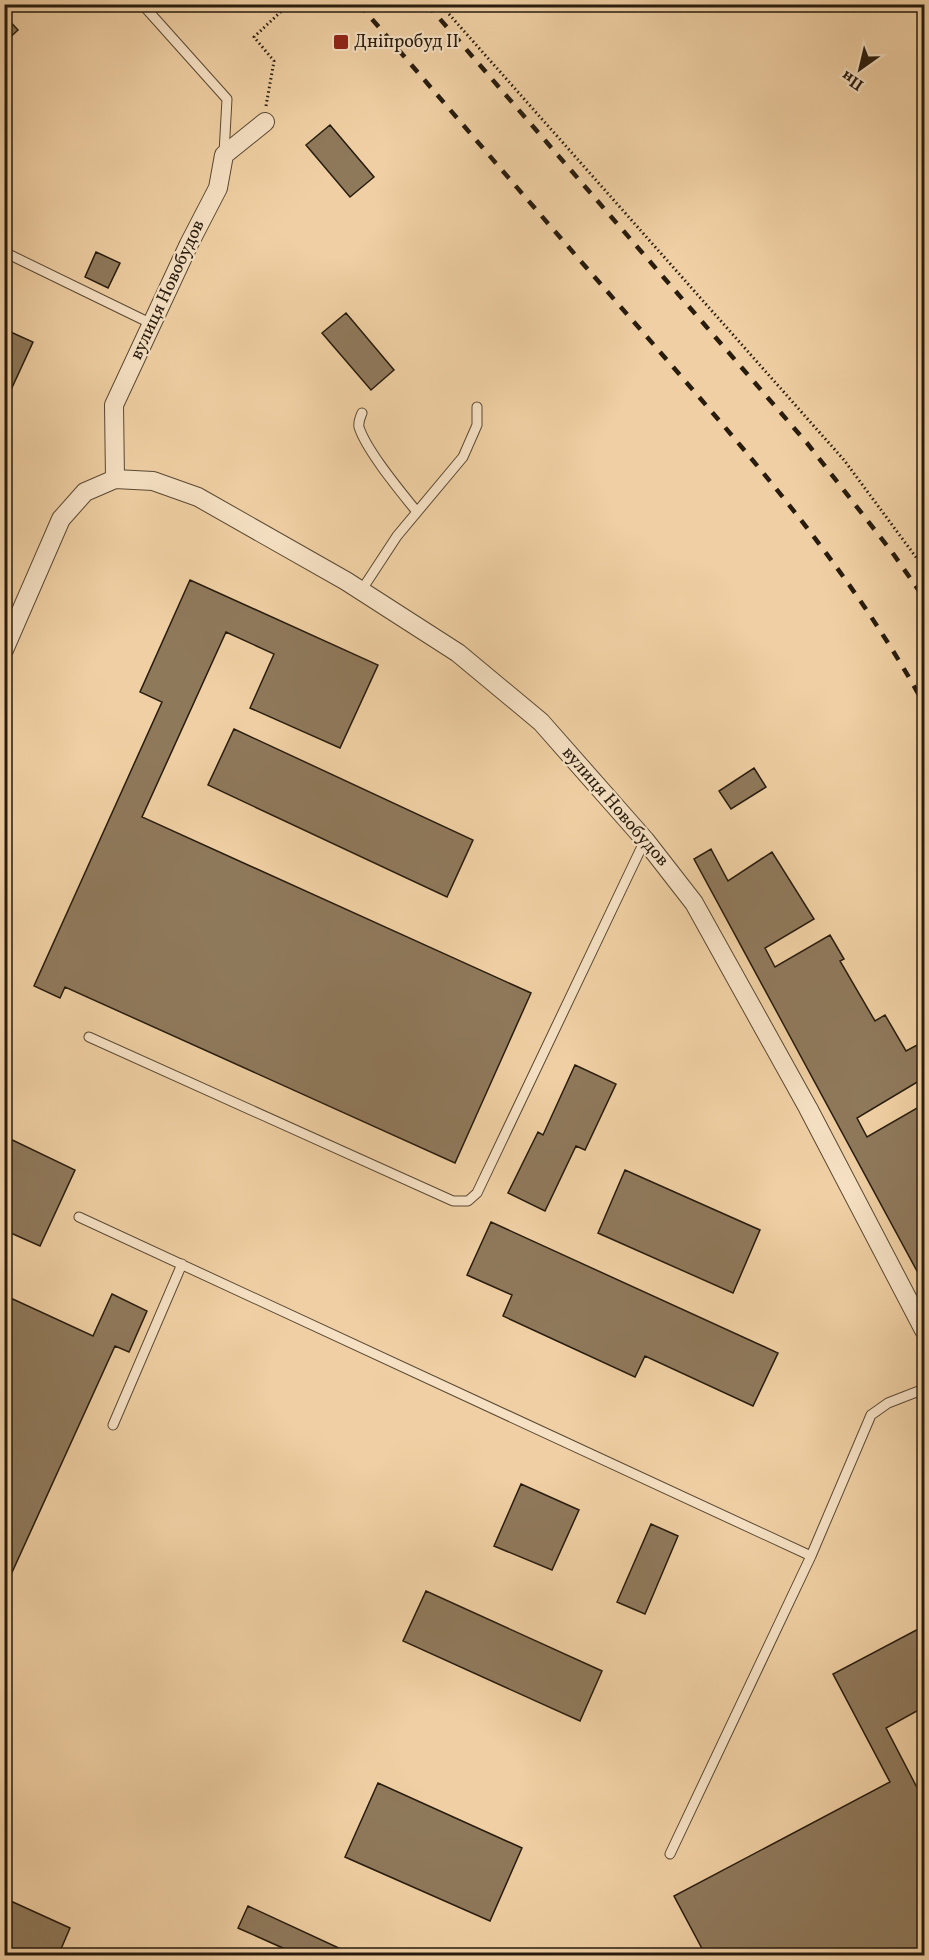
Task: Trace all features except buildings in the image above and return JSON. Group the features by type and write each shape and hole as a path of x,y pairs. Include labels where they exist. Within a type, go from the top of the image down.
{"street":[{"path":"224,155 266,122"},
{"name":"вулиця Новобудов","path":"115,478 114,405 189,244 218,188 224,155"},
{"name":"вулиця Новобудов","path":"4,650 61,519 85,492 115,478 153,481 198,497 361,591 458,653 541,722 645,840 694,903 808,1108 924,1330"}],"lane":[{"path":"142,4 226,99 224,155"},
{"path":"4,252 152,324"},
{"path":"361,591 397,536 463,458 477,425 477,407"},
{"path":"362,413 358,422 359,428 372,450 417,512"},
{"path":"89,1037 453,1201 468,1201 477,1192 645,840"},
{"path":"79,1217 811,1556"},
{"path":"112,1425 182,1264"},
{"path":"670,1854 811,1556 871,1415 888,1403 924,1389"}],"path":[{"path":"266,122 266,100 274,61 254,37 289,4"},
{"path":"440,4 844,460 924,568"}],"railway":[{"path":"359,4 756,464 828,556 862,604 924,704"},
{"path":"427,4 807,443 892,552 924,598"}],"place":[{"name":"Дніпробуд ІІ","path":"341,42"}]}
